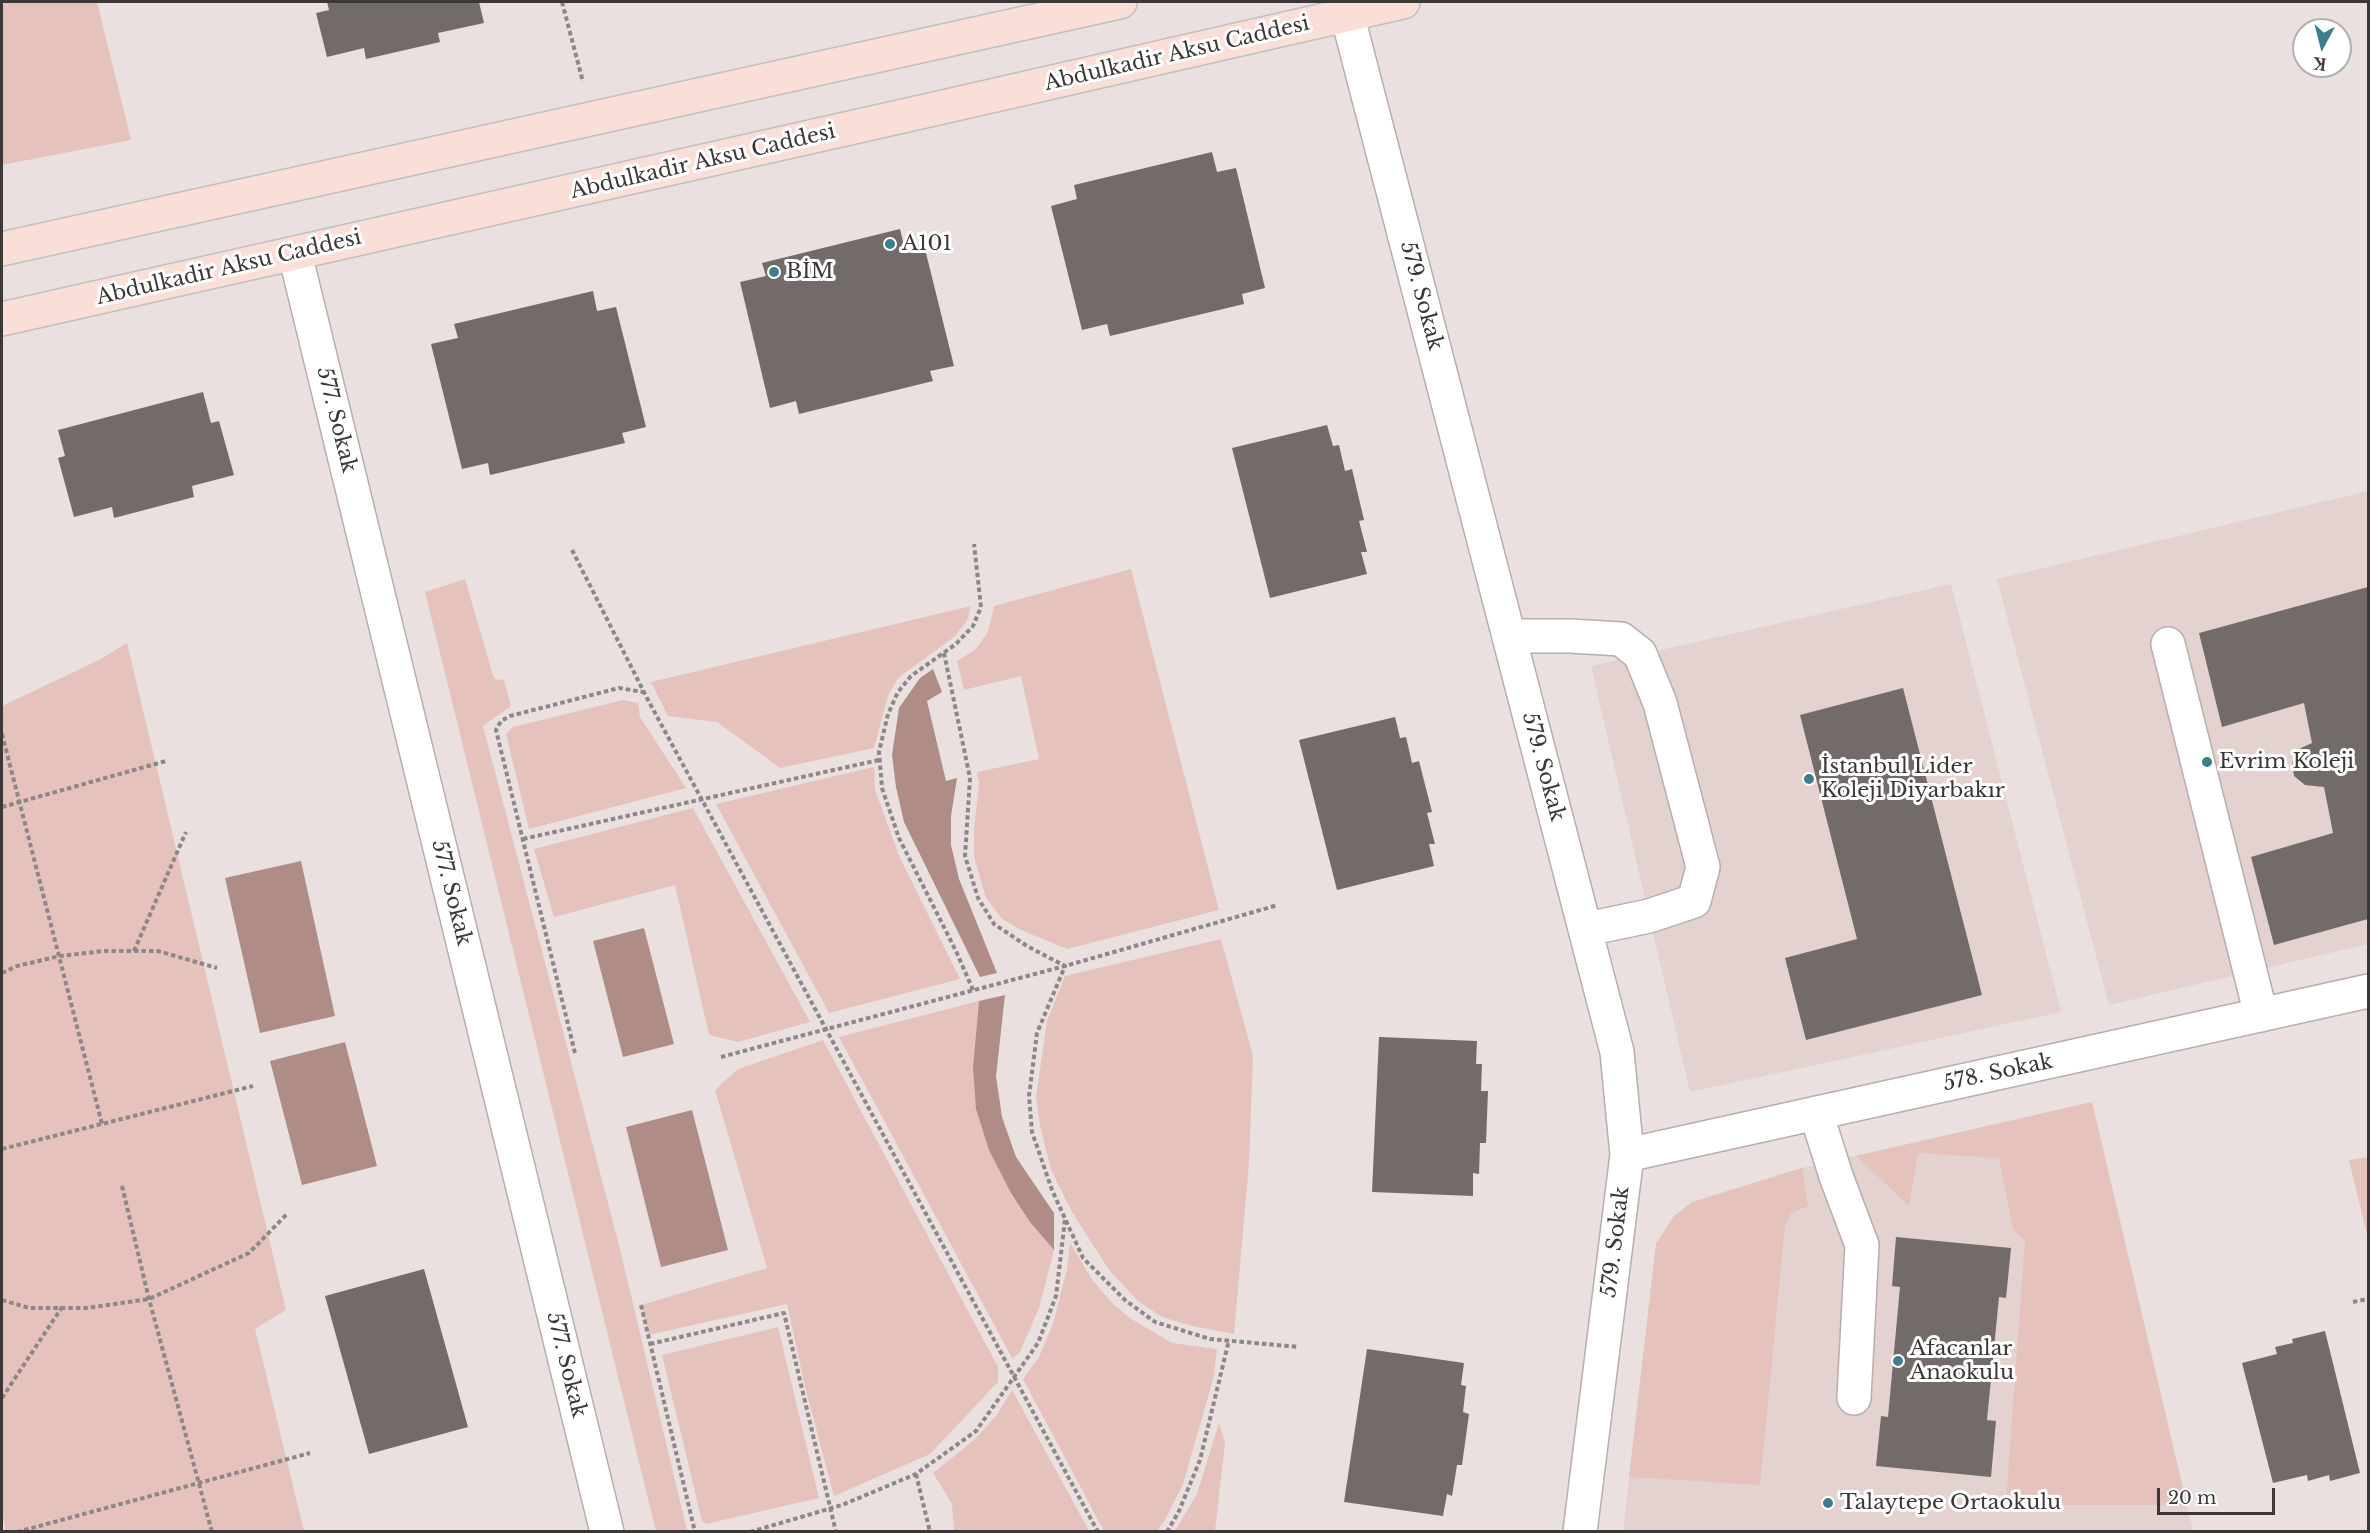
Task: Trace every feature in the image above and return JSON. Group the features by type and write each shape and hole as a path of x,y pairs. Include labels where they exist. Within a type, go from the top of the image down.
{"main road":[{"name":"Abdulkadir Aksu Caddesi","path":"2,319 1403,2"},
{"path":"2,249 1110,3"}],"street":[{"name":"579. Sokak","path":"1347,14 1587,929 1617,1052 1627,1155 1580,1532"},
{"name":"577. Sokak","path":"295,254 607,1532"},
{"path":"1509,636 1621,639 1640,654 1660,703 1702,867 1694,901 1649,916 1587,929"},
{"path":"2168,644 2261,1015"},
{"name":"578. Sokak","path":"1627,1155 2368,991"},
{"path":"1816,1113 1837,1179 1862,1245 1854,1398"}],"path":[{"path":"562,2 594,118"},
{"path":"973,990 899,838 882,788 879,752 888,714 898,692 911,676 956,644 973,626 981,607 974,544"},
{"path":"572,550 644,692 1098,1532"},
{"path":"944,653 970,778 965,856 978,898 994,924 1027,946 1065,966"},
{"path":"575,1053 495,730 501,721 510,716 620,688 644,692"},
{"path":"2,734 102,1124"},
{"path":"523,839 879,760"},
{"path":"2,807 166,761"},
{"path":"134,951 186,832"},
{"path":"721,1058 1065,966 1278,905"},
{"path":"2,973 17,966 60,956 104,951 158,951 217,968"},
{"path":"1065,966 1037,1033 1029,1096 1032,1132 1052,1190 1083,1258 1132,1305 1155,1322 1210,1339 1299,1347"},
{"path":"2,1149 254,1086"},
{"path":"122,1186 149,1299 212,1532"},
{"path":"2,1300 28,1308 87,1308 149,1299 249,1253 287,1214"},
{"path":"750,1532 830,1508 916,1474 976,1431 1038,1343 1056,1296 1065,1219"},
{"path":"2353,1302 2368,1299"},
{"path":"640,1305 695,1532"},
{"path":"2,1398 62,1307"},
{"path":"650,1344 784,1313 836,1532"},
{"path":"1167,1532 1179,1511 1200,1460 1229,1340"},
{"path":"17,1532 310,1453"},
{"path":"916,1474 930,1532"}],"shaded area":[{"path":"2,2 97,2 131,140 2,165"},
{"name":"Evrim Koleji","path":"2368,491 2368,944 2109,1005 1997,579"},
{"path":"1131,569 1219,910 1067,949 1021,930 1002,919 986,898 974,857 974,828 979,783 977,772 1039,759 1021,676 964,690 957,661 976,649 988,632 994,606"},
{"path":"465,579 494,679 504,680 511,706 483,726 620,1249 687,1531 656,1531 425,592"},
{"name":"İstanbul Lider Koleji Diyarbakır","path":"1951,584 2061,1012 1690,1092 1591,666"},
{"path":"971,606 967,621 954,637 898,678 888,696 874,748 780,768 717,722 668,716 651,682"},
{"path":"127,643 286,1310 255,1329 304,1531 6,1531 2,1513 2,706 99,660"},
{"path":"933,669 942,692 927,701 946,781 957,778 951,816 951,845 959,879 997,973 980,977 904,822 896,787 892,755 899,708 920,678"},
{"path":"623,700 638,703 640,717 686,788 529,829 506,734 513,727"},
{"path":"874,767 875,790 900,858 960,979 829,1013 716,804"},
{"path":"693,808 810,1022 738,1042 709,1035 675,885 554,917 534,849"},
{"path":"301,861 335,1016 260,1033 225,878"},
{"path":"644,928 674,1044 623,1057 593,941"},
{"path":"1221,939 1253,1056 1249,1163 1234,1334 1192,1326 1162,1317 1138,1301 1109,1270 1072,1212 1051,1170 1040,1126 1036,1097 1047,1021 1065,976"},
{"path":"1005,995 996,1076 1002,1117 1016,1157 1054,1213 1054,1250 1030,1222 1011,1193 989,1150 976,1109 973,1067 979,1001"},
{"path":"979,1001 973,1067 1030,1222 1054,1250 1039,1308 1019,1354 1012,1358 839,1037"},
{"path":"823,1040 998,1367 998,1382 930,1454 834,1496 805,1387 787,1304 648,1335 641,1305 767,1268 715,1090 738,1069"},
{"path":"345,1042 377,1166 302,1185 270,1061"},
{"name":"Afacanlar Anaokulu","path":"2092,1102 2193,1531 1623,1532 1656,1244 1674,1216 1692,1202 1802,1168"},
{"path":"2092,1102 2187,1505 2060,1505 2006,1502 2025,1241 2013,1229 1999,1158 1918,1153 1909,1206 1856,1156"},
{"path":"692,1110 728,1250 661,1267 626,1127"},
{"path":"2368,1157 2368,1239 2349,1160"},
{"path":"1802,1168 1808,1206 1791,1213 1785,1226 1760,1485 1629,1477 1656,1244 1674,1216 1692,1202"},
{"path":"1070,1243 1093,1281 1113,1304 1130,1318 1172,1343 1217,1349 1214,1376 1183,1484 1157,1531 1104,1531 1023,1379 1039,1357 1053,1324 1067,1269"},
{"path":"778,1327 819,1498 706,1524 702,1521 662,1355"},
{"path":"1012,1390 1089,1531 954,1531 952,1504 933,1473 974,1440 996,1416"},
{"path":"1219,1423 1225,1443 1215,1531 1175,1531 1197,1494"}],"building":[{"path":"327,2 479,2 484,23 438,33 440,42 366,59 364,48 327,57 316,13 329,10"},
{"path":"1212,152 1217,172 1236,168 1265,288 1242,294 1244,304 1110,336 1107,324 1082,330 1051,206 1077,199 1074,185"},
{"path":"900,229 905,250 924,245 954,366 930,371 933,381 799,414 796,401 770,408 740,282 766,276 762,263"},
{"path":"593,291 597,311 616,307 646,427 622,433 625,443 490,475 488,463 462,469 431,344 458,338 454,324"},
{"path":"203,392 211,423 219,421 234,475 192,486 194,497 114,518 112,507 74,517 58,458 65,456 58,430"},
{"path":"1327,425 1333,446 1339,445 1345,471 1352,469 1364,520 1359,521 1367,552 1361,552 1367,574 1270,598 1232,448"},
{"path":"2368,587 2368,919 2274,945 2251,857 2333,833 2324,787 2305,785 2294,776 2292,762 2301,748 2312,743 2304,703 2222,727 2199,633"},
{"path":"1903,688 1982,995 1806,1040 1785,958 1857,939 1800,715"},
{"path":"1395,717 1400,738 1406,737 1412,763 1419,761 1432,812 1427,813 1435,844 1429,844 1434,866 1337,890 1299,740"},
{"path":"1379,1037 1477,1041 1476,1064 1482,1064 1481,1091 1488,1091 1486,1143 1480,1143 1479,1174 1473,1173 1473,1196 1372,1192"},
{"path":"1896,1237 2011,1248 2006,1298 1999,1297 1987,1420 1996,1421 1991,1477 1876,1466 1881,1416 1888,1417 1900,1287 1892,1286"},
{"path":"424,1269 468,1427 369,1454 325,1296"},
{"path":"2325,1331 2360,1473 2330,1481 2329,1475 2308,1481 2307,1475 2273,1483 2242,1363 2277,1354 2275,1347 2293,1343 2292,1339"},
{"path":"1367,1349 1464,1363 1461,1385 1466,1386 1463,1412 1469,1414 1462,1465 1457,1465 1452,1496 1447,1494 1443,1516 1344,1502"}],"place":[{"name":"A101","path":"890,244"},
{"name":"BİM","path":"774,272"},
{"name":"Evrim Koleji","path":"2207,762"},
{"name":"İstanbul Lider Koleji Diyarbakır","path":"1809,779"},
{"name":"Afacanlar Anaokulu","path":"1898,1361"},
{"name":"Talaytepe Ortaokulu","path":"1828,1503"}]}
